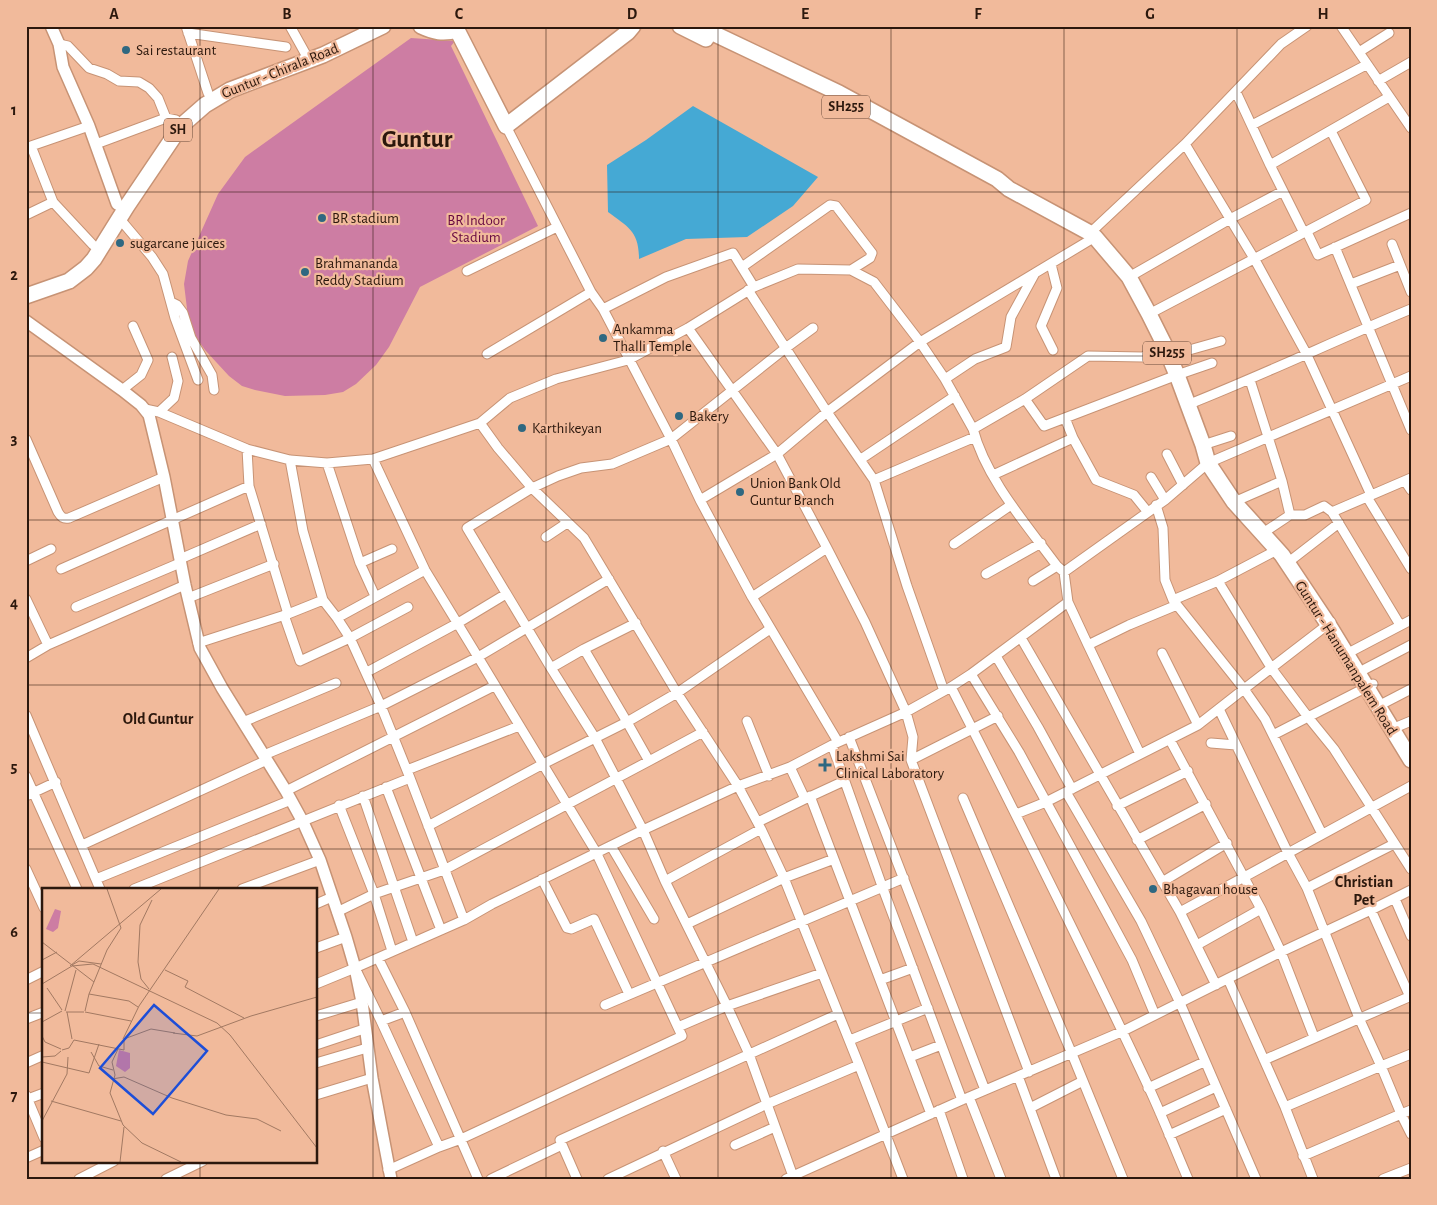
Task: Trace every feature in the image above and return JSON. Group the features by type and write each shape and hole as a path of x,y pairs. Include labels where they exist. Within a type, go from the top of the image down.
{"main road":[{"name":"Guntur - Chirala Road","path":"26,296 60,285 78,276 94,259 118,211 171,119 208,94 236,80 305,53 359,26"},
{"name":"Guntur - Chirala Road","path":"26,288 53,279 80,262 181,126 205,105 230,90 323,55 383,26"},
{"path":"421,26 443,33 456,28 506,126 628,32 633,26"},
{"name":"Guntur - Hanumanpalem Road","path":"680,26 842,105 994,188 1009,189"},
{"name":"Guntur - Hanumanpalem Road","path":"698,26 839,93 997,179 1009,189 1093,235 1129,277 1150,314 1177,375 1204,446 1208,463 1234,502 1284,557 1352,651 1364,669 1370,685 1384,703 1405,724 1411,744"},
{"name":"Guntur - Hanumanpalem Road","path":"1331,622 1370,685 1411,760"}],"street":[{"path":"51,26 59,44 63,67 90,126 118,211 163,274 181,335 198,380"},
{"path":"290,26 305,53"},
{"path":"700,500 777,454 827,412 920,342 1050,264 1093,235 1186,144 1281,44 1307,26"},
{"path":"1341,26 1411,128"},
{"path":"208,94 187,30 286,47"},
{"path":"1359,52 1389,33"},
{"path":"59,44 68,46 89,68 107,74 119,81 139,82 149,88 158,98 171,119 96,144"},
{"path":"1378,82 1411,62"},
{"path":"1252,125 1366,65"},
{"path":"1236,92 1283,191 1318,254 1411,213"},
{"path":"1270,165 1389,97"},
{"path":"90,126 29,143 53,202 93,245"},
{"path":"506,126 591,292 603,309 671,439 700,500 835,744 844,781 941,1044 1001,1179"},
{"path":"1150,314 1366,200 1331,131"},
{"path":"1186,144 1255,260 1306,353 1369,496 1411,569"},
{"path":"1129,277 1230,218 1283,191"},
{"path":"26,215 53,202"},
{"path":"742,267 830,205 836,206 872,253 870,258 851,270"},
{"path":"467,271 557,227"},
{"path":"1392,244 1411,292"},
{"path":"1335,247 1411,430"},
{"path":"603,309 666,277 733,252 742,267 751,289 787,348 827,412 874,480 907,586 948,689 973,730 1016,814 1160,1112 1188,1179"},
{"path":"1050,264 1057,288 1041,326 1053,350"},
{"path":"1351,284 1400,265"},
{"path":"145,409 159,412 247,448 290,460 327,463 373,459 480,423 510,398 556,379 628,360 688,328 751,289 798,269 851,270 874,282 920,342 955,396 993,475 1011,506 1061,569 1068,602 1140,754"},
{"path":"945,379 975,359 1006,347 1011,317 1035,273"},
{"path":"486,354 591,292"},
{"path":"171,302 183,313 191,338 210,369 214,390"},
{"path":"1187,405 1250,380 1306,353 1411,309"},
{"path":"26,321 122,390 145,409 151,419 198,643 222,688 303,822 320,860 346,938 362,1002 367,1048 390,1175 439,1147 462,1139 682,1036 596,852 424,570 373,459"},
{"path":"122,390 141,375 148,360 133,326"},
{"path":"688,328 777,454 865,622 906,712 914,737 911,760 1029,1072"},
{"path":"813,328 671,439 612,464 581,468 558,476 532,488 467,528 550,668 595,738 643,830 665,881 727,1006 748,1054 775,1127 791,1178 966,1098 1122,1032 1281,952 1411,890"},
{"path":"874,480 974,433 1088,356 1143,357 1166,350 1221,341"},
{"path":"159,412 174,398 178,381 172,357"},
{"path":"1025,399 1044,426 1177,375 1212,364"},
{"path":"1033,582 1061,569 1165,500 1208,463 1411,376"},
{"path":"1250,380 1269,437 1290,515"},
{"path":"861,459 955,396"},
{"path":"1065,418 1073,438 1096,480 1134,495 1147,511"},
{"path":"480,423 498,448 532,488 584,538 677,693 738,786 760,825 784,878 850,1040 902,1179"},
{"path":"1204,446 1231,436"},
{"path":"993,475 1073,438"},
{"path":"26,439 58,512 65,519 164,476"},
{"path":"247,448 249,486 274,564 286,615 300,660 350,638 408,607"},
{"path":"1168,454 1183,485"},
{"path":"290,460 303,531 322,600 350,638 367,672 409,774 464,920"},
{"path":"327,463 360,563 375,596"},
{"path":"1151,477 1165,500"},
{"path":"1332,512 1408,480 1411,490"},
{"path":"1234,502 1282,481"},
{"path":"61,569 249,486"},
{"path":"1156,505 1162,528 1165,580 1175,603 1260,710 1322,834"},
{"path":"954,544 1011,506"},
{"path":"1263,533 1290,515 1306,515 1324,506 1332,512 1400,625"},
{"path":"546,537 567,523"},
{"path":"1088,645 1218,582 1284,557 1339,523"},
{"path":"76,607 261,524"},
{"path":"986,574 1040,543"},
{"path":"752,597 827,548"},
{"path":"26,561 51,549"},
{"path":"360,563 392,550"},
{"path":"188,598 274,564"},
{"path":"337,618 424,570"},
{"path":"82,845 265,757 381,706 478,656 609,579"},
{"path":"1218,582 1272,669 1308,717 1327,738 1411,869"},
{"path":"26,658 48,645 185,585"},
{"path":"367,672 458,623 506,594"},
{"path":"26,599 48,645"},
{"path":"198,643 286,615 322,600"},
{"path":"318,983 464,920 596,852 738,786 790,767 835,744 906,712 971,674 1068,602"},
{"path":"1352,651 1411,620"},
{"path":"1016,814 1046,802 1198,725 1331,622"},
{"path":"550,668 636,623"},
{"path":"428,826 543,764 627,722 677,693 770,629"},
{"path":"1021,638 1180,912 1216,985"},
{"path":"1364,669 1411,645"},
{"path":"584,649 649,761"},
{"path":"1162,654 1198,725"},
{"path":"996,656 1038,727 1069,790 1141,921 1180,1003 1256,1179"},
{"path":"971,674 1020,752 1132,960 1155,1015"},
{"path":"243,722 336,683"},
{"path":"1273,735 1370,685"},
{"path":"96,879 288,795 393,735 494,686"},
{"path":"1384,703 1411,688"},
{"path":"1219,709 1288,853 1307,888 1359,1018 1411,1134"},
{"path":"26,715 100,888"},
{"path":"911,760 998,716"},
{"path":"747,721 769,776"},
{"path":"137,888 386,787 409,774 519,726"},
{"path":"337,912 374,894 444,870 703,732"},
{"path":"849,738 985,1090"},
{"path":"1170,740 1261,909 1281,952 1314,1037"},
{"path":"1211,743 1236,745"},
{"path":"790,767 807,797 834,858 910,1057 963,1179"},
{"path":"1117,806 1188,771"},
{"path":"26,776 30,794 77,888"},
{"path":"665,881 807,797 844,781"},
{"path":"30,794 56,782"},
{"path":"1180,912 1411,786"},
{"path":"386,787 441,930"},
{"path":"363,796 413,942"},
{"path":"962,798 1072,1054 1123,1179"},
{"path":"1137,840 1206,804"},
{"path":"339,805 374,894 392,951"},
{"path":"1162,882 1227,843"},
{"path":"1307,888 1394,844"},
{"path":"612,846 654,919"},
{"path":"687,924 784,878 834,858"},
{"path":"245,888 320,860"},
{"path":"26,869 42,904"},
{"path":"605,1005 904,878"},
{"path":"542,879 567,928 571,930 594,919 629,994"},
{"path":"318,903 332,897"},
{"path":"1395,899 1411,936"},
{"path":"1197,945 1261,909"},
{"path":"1264,1060 1410,996 1371,910"},
{"path":"318,947 346,938"},
{"path":"378,958 405,1012 478,1179"},
{"path":"355,968 382,1021 439,1147"},
{"path":"880,980 913,968"},
{"path":"27,976 42,972"},
{"path":"678,1027 727,1006 822,973"},
{"path":"1228,979 1285,1107 1313,1179"},
{"path":"318,1015 362,1002"},
{"path":"850,1040 928,1008"},
{"path":"382,1021 405,1012"},
{"path":"26,1019 42,1013"},
{"path":"577,1179 560,1140 838,1014"},
{"path":"318,1044 364,1029"},
{"path":"910,1057 941,1044"},
{"path":"318,1062 367,1048"},
{"path":"1285,1107 1411,1054"},
{"path":"26,1063 42,1056"},
{"path":"1148,1088 1204,1062"},
{"path":"608,1179 767,1104 859,1065"},
{"path":"1018,1076 1056,1179"},
{"path":"318,1094 372,1078"},
{"path":"1030,1108 1083,1081"},
{"path":"1160,1112 1216,1087"},
{"path":"42,1093 27,1097 30,1117 42,1135"},
{"path":"1169,1135 1226,1109"},
{"path":"1303,1156 1411,1110"},
{"path":"735,1144 775,1127"},
{"path":"491,1179 562,1146"},
{"path":"26,1158 42,1151"},
{"path":"664,1151 676,1179"},
{"path":"79,1179 98,1175 113,1162"},
{"path":"166,1179 201,1162"},
{"path":"1383,1179 1411,1168"}],"green space":[{"name":"Brahmananda Reddy Stadium","path":"411,38 455,41 451,46 538,226 420,287 389,347 376,365 356,384 343,392 325,395 285,396 242,386 229,376 205,350 195,336 188,317 184,284 188,261 218,194 245,157"}],"water":[{"path":"693,106 818,177 793,206 747,237 686,239 639,259 637,242 631,231 608,212 607,165"}],"place":[{"name":"Sai restaurant","path":"126,50"},
{"name":"BR stadium","path":"322,218"},
{"name":"sugarcane juices","path":"120,243"},
{"name":"Brahmananda Reddy Stadium","path":"305,272"},
{"name":"Ankamma Thalli Temple","path":"603,338"},
{"name":"Bakery","path":"679,416"},
{"name":"Karthikeyan","path":"522,428"},
{"name":"Union Bank Old Guntur Branch","path":"740,492"},
{"name":"Lakshmi Sai Clinical Laboratory","path":"825,765"},
{"name":"Bhagavan house","path":"1153,889"}],"district":[{"name":"Guntur","path":"417,139"},
{"name":"Old Guntur","path":"158,719"},
{"name":"Christian Pet","path":"1364,891"}],"park label":[{"name":"BR Indoor Stadium","path":"476,228"}]}
